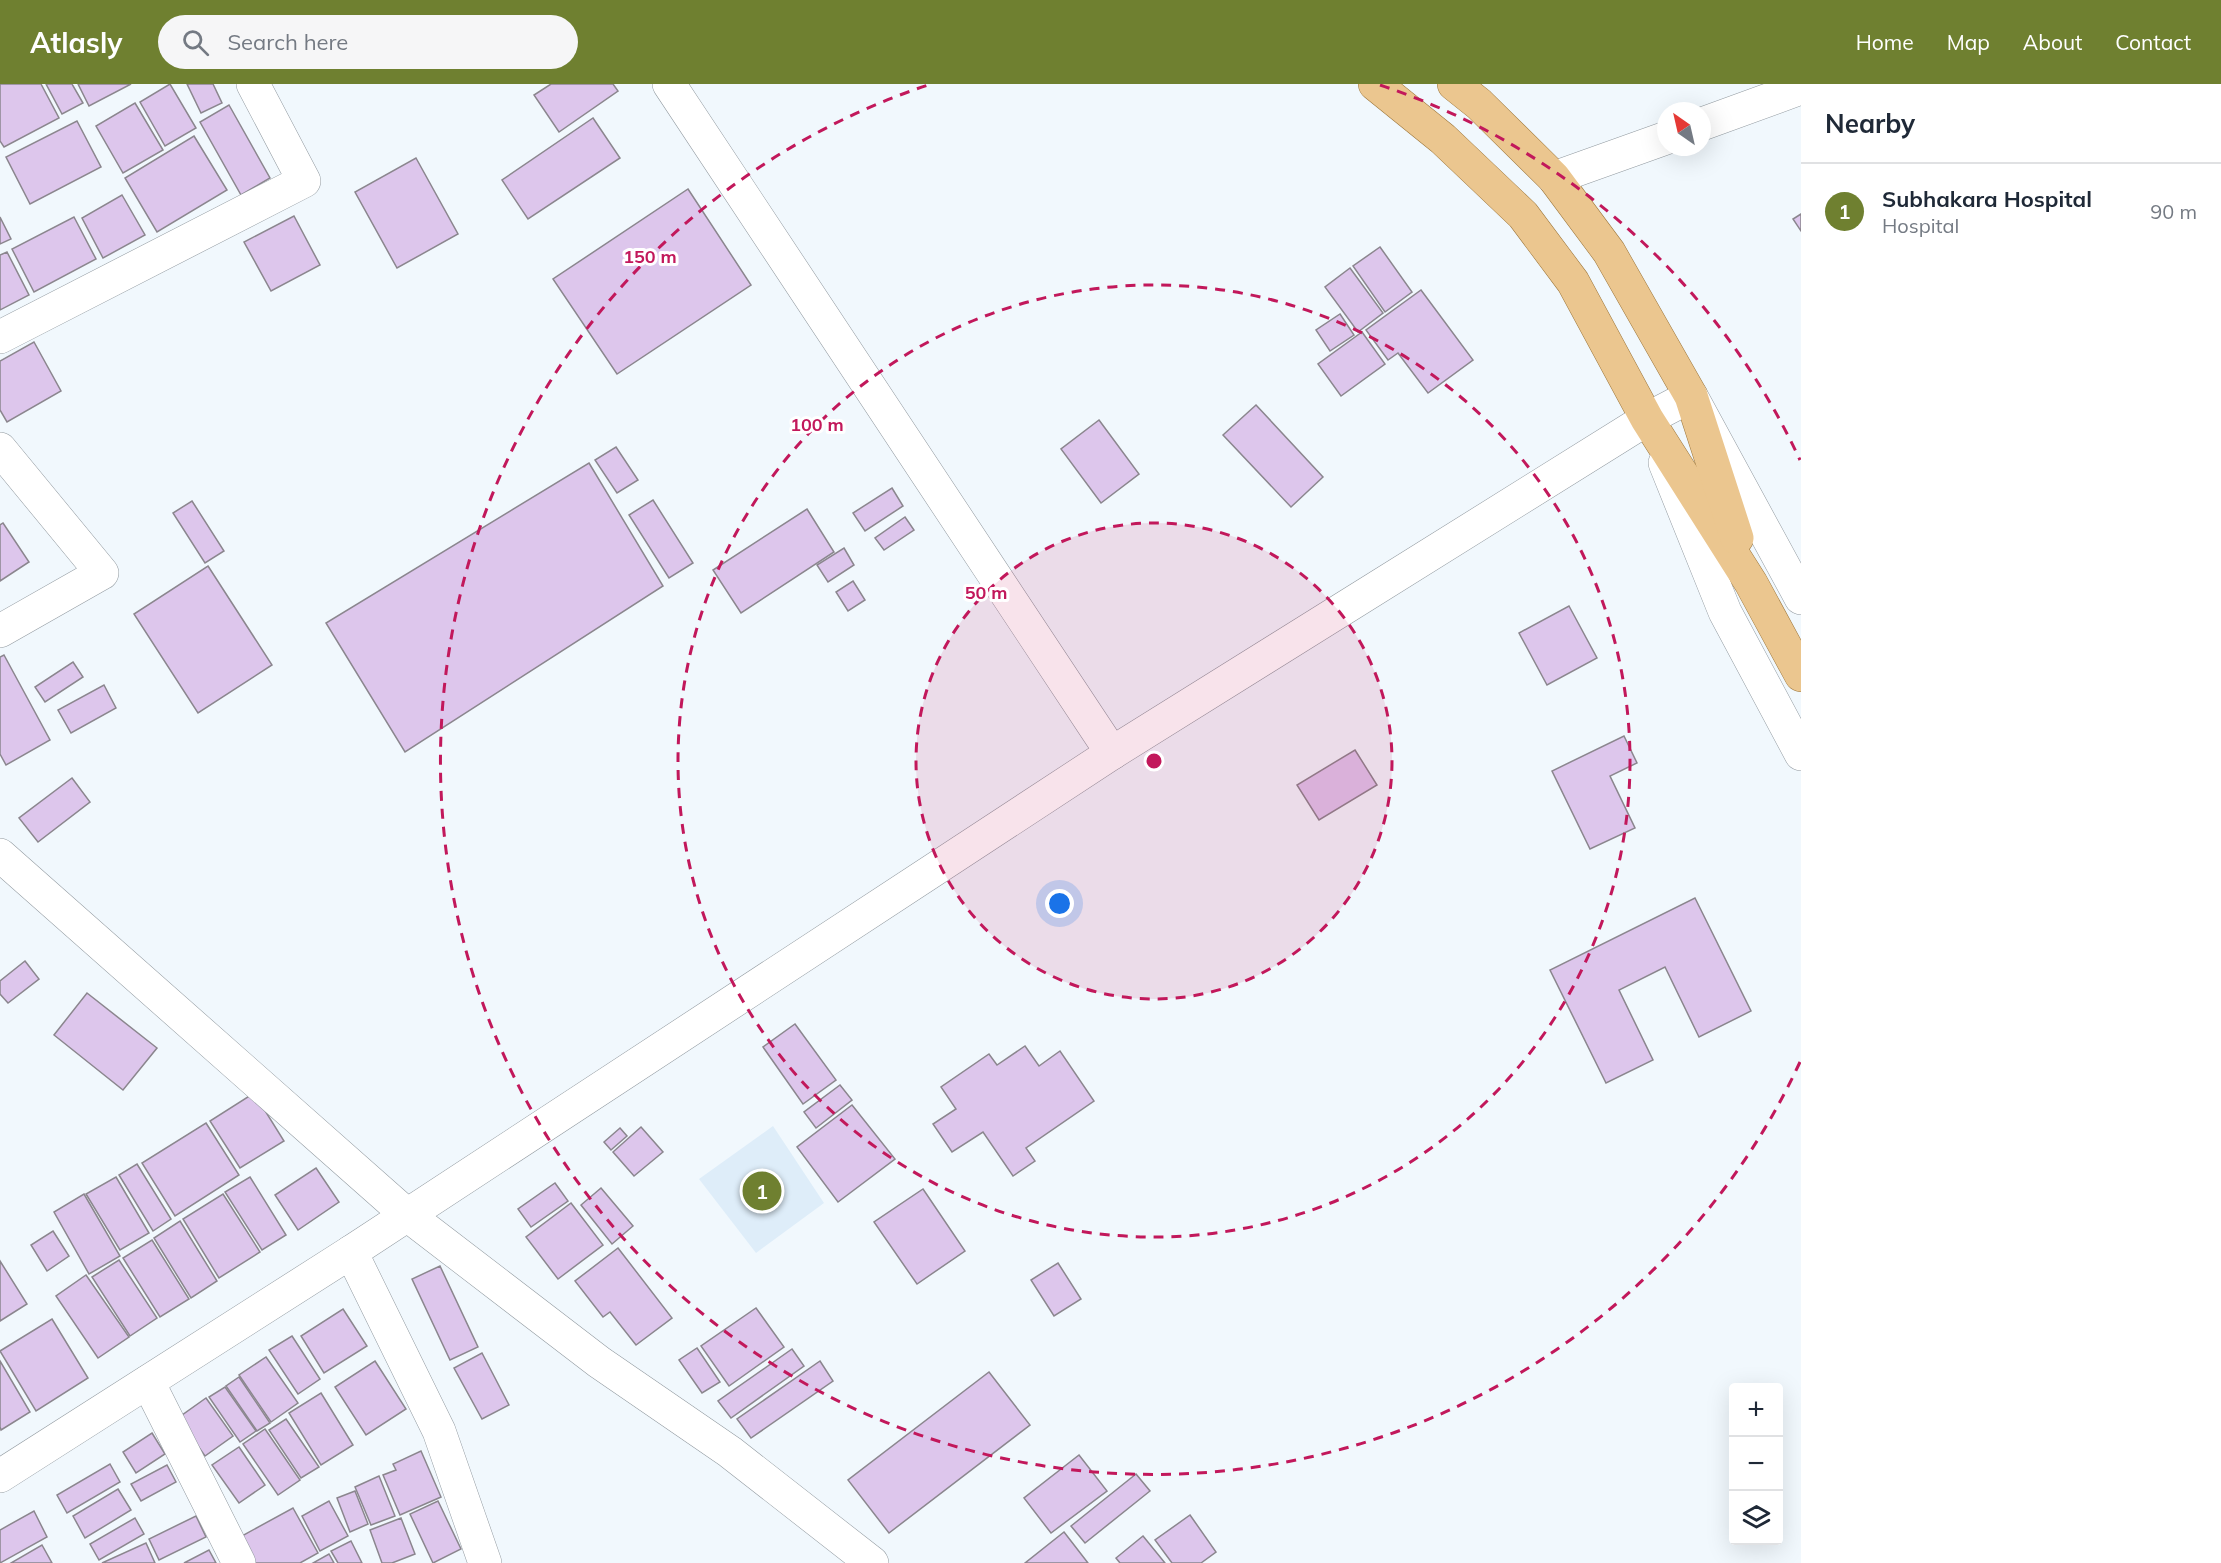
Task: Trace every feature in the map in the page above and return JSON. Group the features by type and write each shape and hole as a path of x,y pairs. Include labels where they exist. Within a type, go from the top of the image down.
{"main road":[{"path":"1375,84 1443,139 1523,215 1573,282 1647,419 1751,583 1801,675"},
{"path":"1454,84 1479,104 1554,178 1609,252 1691,396 1751,583"}],"street":[{"path":"0,337 304,181 253,84"},
{"path":"669,84 1112,753"},
{"path":"1711,121 1801,88"},
{"path":"1554,178 1657,141"},
{"path":"0,1476 351,1252 1112,753 1647,419 1691,396 1801,598"},
{"path":"1647,419 1725,612 1801,754"},
{"path":"0,449 102,573 0,631"},
{"path":"0,855 406,1214 599,1362 730,1452 872,1563"},
{"path":"351,1252 439,1431 483,1562"},
{"path":"148,1382 239,1563"}],"shaded area":[{"path":"773,1126 824,1203 756,1253 699,1179"}],"building":[{"path":"0,84 41,84 59,118 4,147 0,141"},
{"path":"46,84 72,84 83,103 62,114"},
{"path":"78,84 131,84 89,106"},
{"path":"170,84 196,128 165,146 140,102"},
{"path":"187,84 213,84 222,103 201,113"},
{"path":"551,84 613,84 618,91 559,132 534,95"},
{"path":"135,103 163,150 123,173 96,126"},
{"path":"229,105 270,178 241,195 200,122"},
{"path":"593,118 620,158 528,219 502,180"},
{"path":"77,121 101,167 30,204 6,157"},
{"path":"194,136 227,190 157,232 125,178"},
{"path":"416,158 458,234 397,268 355,192"},
{"path":"688,189 751,285 617,374 553,279"},
{"path":"122,195 145,235 103,258 82,218"},
{"path":"1801,214 1801,231 1793,219"},
{"path":"294,216 320,265 271,291 244,242"},
{"path":"0,217 11,239 0,244"},
{"path":"74,217 96,259 34,292 12,249"},
{"path":"1380,247 1412,292 1385,312 1353,266"},
{"path":"7,252 29,295 0,310 0,255"},
{"path":"1350,268 1383,313 1358,332 1325,287"},
{"path":"1421,290 1473,360 1428,393 1398,353 1388,360 1366,330"},
{"path":"1340,314 1354,335 1330,351 1316,330"},
{"path":"1362,332 1385,364 1341,396 1318,364"},
{"path":"34,342 61,391 7,422 0,410 0,361"},
{"path":"1256,405 1323,477 1291,507 1223,435"},
{"path":"1099,420 1139,474 1101,503 1061,449"},
{"path":"616,447 638,480 617,493 595,460"},
{"path":"589,463 663,586 405,752 326,623"},
{"path":"892,488 903,506 865,531 853,513"},
{"path":"653,500 693,563 669,578 629,515"},
{"path":"192,501 224,551 205,563 173,513"},
{"path":"807,509 834,552 741,613 713,570"},
{"path":"905,517 914,530 884,550 875,538"},
{"path":"3,523 29,562 0,581 0,525"},
{"path":"844,548 854,565 828,582 817,565"},
{"path":"208,566 272,665 198,713 134,614"},
{"path":"853,581 865,600 848,611 836,592"},
{"path":"1569,606 1597,658 1547,685 1519,633"},
{"path":"4,655 50,740 6,765 0,754 0,657"},
{"path":"73,662 83,677 45,702 35,687"},
{"path":"104,685 116,708 71,733 58,710"},
{"path":"1624,736 1637,763 1610,776 1635,828 1590,849 1552,771"},
{"path":"1355,750 1377,785 1319,820 1297,785"},
{"path":"72,778 90,802 38,842 19,818"},
{"path":"1695,898 1751,1011 1699,1037 1665,967 1619,990 1653,1060 1606,1083 1550,970"},
{"path":"25,961 39,979 8,1003 0,994 0,981"},
{"path":"87,993 157,1048 123,1090 54,1035"},
{"path":"795,1024 836,1080 803,1104 763,1047"},
{"path":"1025,1046 1039,1066 1060,1051 1094,1101 1026,1148 1035,1161 1013,1176 983,1132 952,1152 933,1124 956,1109 941,1087 989,1054 997,1065"},
{"path":"840,1085 852,1100 816,1128 804,1112"},
{"path":"254,1093 284,1141 240,1168 210,1121"},
{"path":"852,1105 895,1159 838,1202 797,1147"},
{"path":"206,1123 239,1175 175,1216 142,1163"},
{"path":"641,1127 663,1152 634,1176 613,1152"},
{"path":"620,1128 627,1136 611,1150 604,1142"},
{"path":"137,1164 171,1219 153,1231 119,1175"},
{"path":"316,1168 339,1202 298,1230 275,1195"},
{"path":"116,1177 149,1233 120,1250 86,1194"},
{"path":"250,1177 286,1235 262,1250 225,1192"},
{"path":"555,1183 568,1201 531,1227 518,1209"},
{"path":"601,1188 633,1226 612,1244 581,1205"},
{"path":"923,1189 965,1251 917,1284 874,1222"},
{"path":"84,1194 120,1256 89,1274 54,1212"},
{"path":"223,1194 260,1252 219,1278 183,1219"},
{"path":"571,1203 603,1245 558,1279 526,1237"},
{"path":"180,1221 217,1281 191,1298 154,1238"},
{"path":"53,1231 69,1256 47,1271 31,1245"},
{"path":"152,1240 189,1299 160,1317 123,1258"},
{"path":"618,1248 672,1318 636,1345 610,1312 603,1317 575,1281"},
{"path":"119,1260 157,1318 130,1336 92,1277"},
{"path":"0,1261 27,1304 0,1321"},
{"path":"1058,1263 1081,1299 1054,1316 1031,1280"},
{"path":"440,1266 478,1347 450,1360 412,1279"},
{"path":"86,1275 129,1337 98,1358 56,1296"},
{"path":"756,1308 784,1347 729,1386 701,1346"},
{"path":"343,1309 367,1346 324,1373 301,1336"},
{"path":"52,1319 88,1378 36,1411 0,1351"},
{"path":"292,1336 320,1379 298,1394 269,1350"},
{"path":"697,1348 720,1382 702,1393 679,1360"},
{"path":"792,1349 804,1366 731,1418 718,1401"},
{"path":"482,1353 509,1405 482,1419 454,1368"},
{"path":"266,1357 298,1403 271,1422 239,1375"},
{"path":"0,1361 30,1412 1,1430 0,1427"},
{"path":"375,1361 406,1409 366,1435 335,1387"},
{"path":"820,1361 833,1381 751,1438 737,1419"},
{"path":"989,1372 1030,1425 889,1533 848,1480"},
{"path":"239,1377 270,1423 257,1431 226,1386"},
{"path":"225,1387 256,1431 240,1442 209,1397"},
{"path":"321,1393 353,1445 321,1465 289,1413"},
{"path":"206,1398 233,1436 205,1456 178,1418"},
{"path":"286,1419 319,1467 301,1478 269,1430"},
{"path":"265,1429 300,1480 278,1495 243,1444"},
{"path":"152,1433 165,1454 136,1473 123,1452"},
{"path":"239,1447 265,1485 239,1503 212,1465"},
{"path":"421,1451 441,1497 400,1515 383,1475 396,1470 393,1464"},
{"path":"1079,1455 1107,1491 1051,1533 1024,1498"},
{"path":"110,1464 120,1482 67,1513 57,1495"},
{"path":"167,1465 176,1482 141,1501 131,1484"},
{"path":"1136,1474 1150,1491 1085,1543 1071,1526"},
{"path":"379,1476 395,1516 371,1525 355,1487"},
{"path":"118,1489 131,1510 85,1538 73,1516"},
{"path":"355,1491 368,1524 350,1532 337,1498"},
{"path":"329,1501 348,1536 320,1551 302,1516"},
{"path":"438,1501 461,1549 433,1563 410,1514"},
{"path":"293,1508 318,1553 300,1563 254,1563 240,1537"},
{"path":"34,1511 47,1537 0,1563 0,1530"},
{"path":"1190,1515 1216,1552 1201,1563 1172,1563 1155,1540"},
{"path":"196,1516 206,1537 159,1560 149,1539"},
{"path":"135,1518 144,1534 99,1560 90,1544"},
{"path":"401,1518 415,1554 392,1563 382,1563 370,1530"},
{"path":"1064,1532 1088,1563 1025,1563"},
{"path":"1143,1536 1165,1563 1120,1563 1116,1558"},
{"path":"351,1541 362,1563 338,1563 331,1551"},
{"path":"146,1543 155,1563 102,1563"},
{"path":"42,1545 52,1563 11,1563"},
{"path":"209,1550 216,1563 184,1563"},
{"path":"329,1554 334,1563 313,1563"}],"place":[{"name":"Subhakara Hospital","path":"762,1191"}]}
